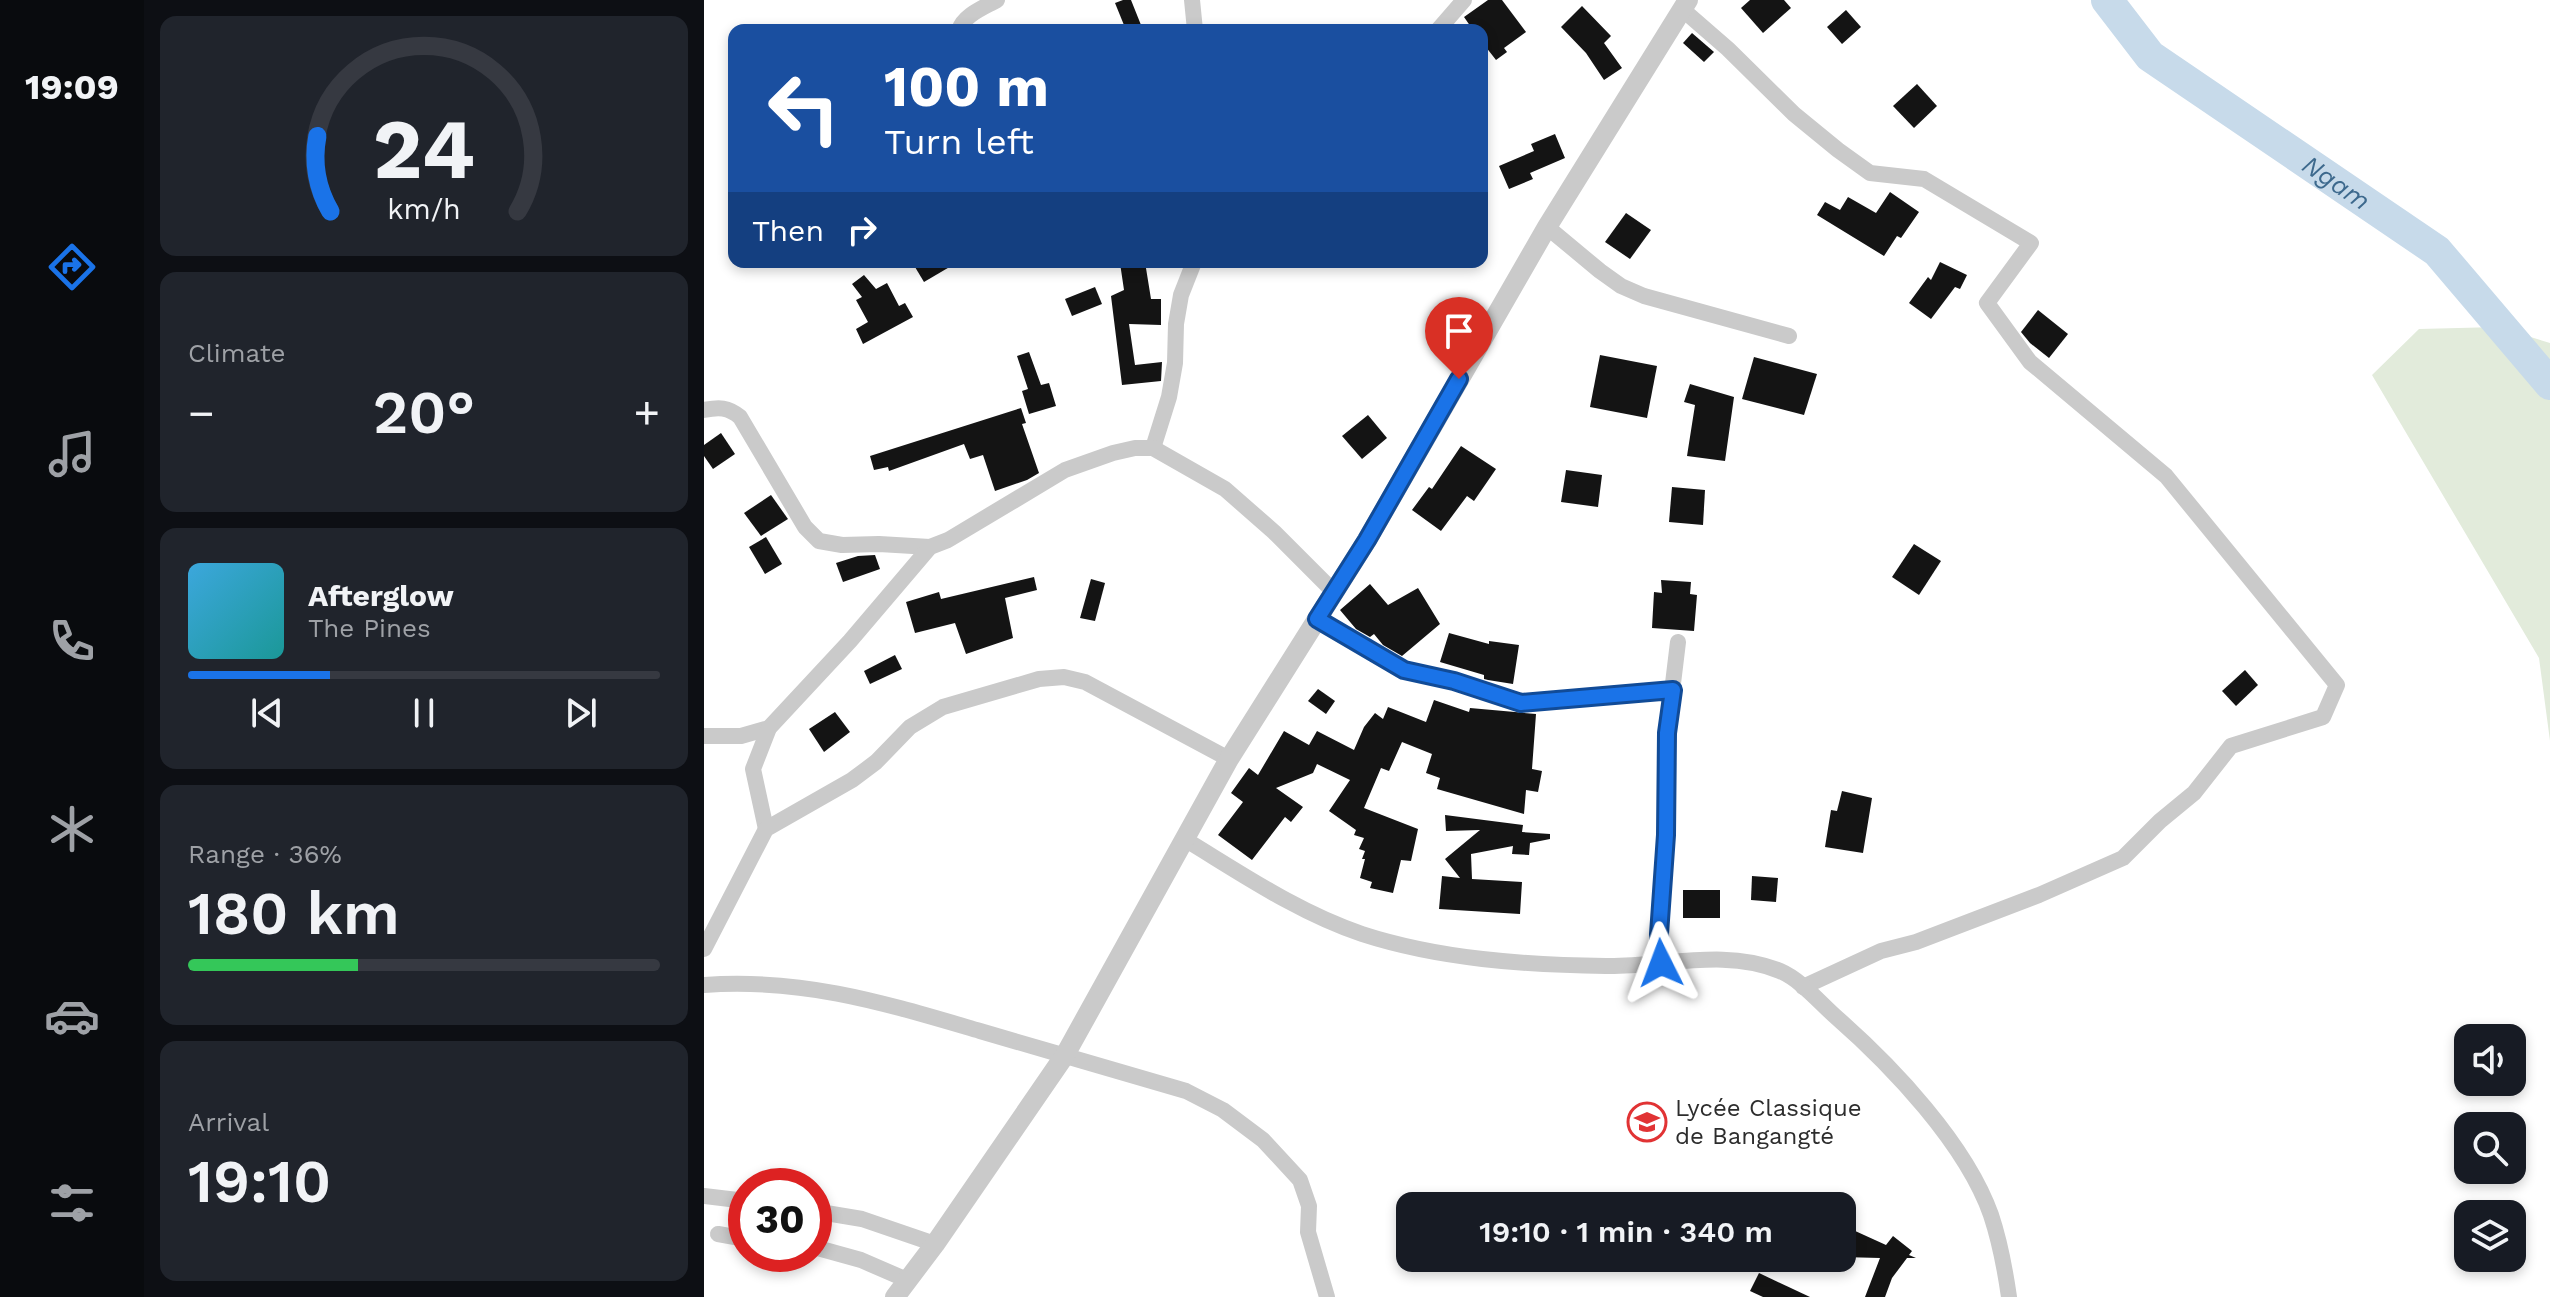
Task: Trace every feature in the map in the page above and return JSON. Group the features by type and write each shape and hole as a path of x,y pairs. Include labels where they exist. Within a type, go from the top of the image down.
{"street":[{"path":"961,24 997,0"},
{"path":"1192,0 1194,24"},
{"path":"1443,24 1464,0"},
{"path":"895,1297 1065,1055 1229,759 1334,592 1547,227 1685,5 1794,114 1870,173 1924,179 2031,243 1987,303 2030,362 2166,476 2337,685 2323,717 2231,746 2194,793 2123,858 2039,895 1916,942 1881,951 1803,987"},
{"path":"1547,227 1621,286 1644,296 1789,336"},
{"path":"1153,448 1169,397 1181,295 1194,268"},
{"path":"704,410 719,407 731,409 740,417 805,527 819,541 842,545 930,547 948,540 1065,470 1113,453 1153,448 1225,489 1274,532 1334,592"},
{"path":"753,769 769,728 850,641 930,547"},
{"path":"1317,619 1404,670 1454,681 1521,703 1673,690"},
{"path":"1661,963 1659,934 1666,835 1667,733 1678,642"},
{"path":"704,949 766,829 852,780 876,762 910,727 943,707 1039,679 1064,677 1085,682 1229,759"},
{"path":"704,736 741,736 769,728"},
{"path":"741,736 753,769 766,829"},
{"path":"1186,840 1268,890 1332,922 1409,947 1519,961 1603,966 1733,960 1781,971 1803,987 1898,1075 1973,1174 1990,1212 2002,1254 2009,1297"},
{"path":"704,985 800,986 865,997 1186,1091 1223,1110 1263,1140 1300,1180 1306,1192 1308,1232 1327,1297"},
{"path":"704,1196 728,1199"},
{"path":"832,1214 862,1219 935,1244"},
{"path":"718,1234 728,1236"},
{"path":"832,1252 861,1260 907,1280"}],"green space":[{"path":"2498,327 2550,343 2550,741 2539,658 2372,375 2419,329"}],"building":[{"path":"1131,0 1141,24 1124,24 1115,3"},
{"path":"1488,0 1502,0 1526,32 1504,48 1507,52 1496,60 1488,50 1488,24 1469,24 1464,17"},
{"path":"1750,0 1784,0 1791,8 1763,33 1741,8"},
{"path":"1582,6 1611,36 1604,43 1622,68 1604,80 1586,53 1561,27"},
{"path":"1846,10 1861,27 1842,44 1827,27"},
{"path":"1692,33 1714,52 1704,62 1683,43"},
{"path":"1917,84 1937,106 1914,128 1893,106"},
{"path":"1555,134 1565,158 1530,173 1533,179 1509,189 1499,166 1534,151 1531,144"},
{"path":"1890,192 1919,212 1884,256 1817,215 1825,202 1840,210 1848,197 1876,213"},
{"path":"1626,213 1651,230 1630,259 1605,242"},
{"path":"1940,262 1967,275 1960,289 1955,287 1931,319 1909,303 1928,277 1931,280"},
{"path":"916,268 948,268 924,282"},
{"path":"1121,268 1146,268 1151,299 1161,299 1161,325 1129,324 1135,365 1162,362 1161,381 1122,385 1111,296 1124,290"},
{"path":"864,275 876,289 887,283 899,306 905,303 913,317 863,344 856,329 868,322 856,300 862,297 852,284"},
{"path":"1095,287 1102,304 1072,316 1065,299"},
{"path":"2038,310 2068,334 2049,358 2021,332"},
{"path":"1029,352 1041,385 1049,383 1056,406 1029,414 1022,391 1028,389 1017,356"},
{"path":"1600,355 1657,366 1647,418 1590,407"},
{"path":"1754,357 1817,374 1804,415 1742,399"},
{"path":"1690,384 1734,397 1725,461 1687,456 1695,405 1684,402"},
{"path":"1021,408 1026,423 1022,424 1039,473 1027,480 995,491 983,455 970,459 964,444 889,471 888,467 874,470 870,456"},
{"path":"1368,415 1387,438 1362,459 1342,436"},
{"path":"721,433 735,454 713,469 704,456 704,445"},
{"path":"1461,446 1496,469 1474,501 1467,496 1441,531 1412,510 1429,487 1432,489"},
{"path":"1566,470 1602,475 1598,507 1561,502"},
{"path":"1672,487 1705,490 1703,525 1669,522"},
{"path":"771,495 788,519 761,536 744,513"},
{"path":"766,537 782,564 765,574 749,547"},
{"path":"1914,544 1941,561 1919,595 1892,577"},
{"path":"875,555 880,569 843,582 836,563 858,556"},
{"path":"1034,577 1037,590 1005,598 1013,638 966,654 955,623 915,633 906,602 939,592 941,599"},
{"path":"1091,579 1105,583 1095,621 1080,618"},
{"path":"1661,580 1691,582 1690,594 1697,595 1694,631 1652,628 1654,592 1662,593"},
{"path":"1370,584 1388,605 1418,588 1440,624 1402,656 1383,645 1374,634 1370,637 1356,629 1340,610"},
{"path":"1449,633 1489,644 1489,641 1519,645 1513,684 1484,679 1484,675 1440,662"},
{"path":"895,655 902,669 870,684 864,671"},
{"path":"2245,670 2258,685 2236,706 2222,691"},
{"path":"1318,689 1335,701 1326,714 1308,701"},
{"path":"1434,700 1469,712 1470,708 1536,714 1532,769 1542,771 1538,792 1526,790 1524,814 1437,789 1440,778 1426,773 1432,754 1402,742 1389,771 1381,768 1364,808 1418,829 1411,861 1401,860 1393,893 1370,888 1372,882 1360,878 1365,851 1359,849 1364,838 1354,835 1356,830 1329,811 1350,780 1317,764 1313,773 1276,788 1303,807 1291,822 1285,817 1252,860 1218,835 1243,802 1231,793 1249,768 1258,775 1284,731 1309,745 1317,731 1354,750 1364,727 1375,713 1383,719 1388,707 1426,722"},
{"path":"835,712 850,732 824,752 809,729"},
{"path":"1842,791 1872,798 1863,853 1825,847 1831,810 1837,811"},
{"path":"1445,815 1523,825 1522,832 1550,834 1550,839 1530,843 1529,855 1512,854 1513,846 1471,854 1472,879 1522,882 1520,914 1439,909 1442,876 1460,878 1445,859 1480,830 1446,831"},
{"path":"1752,876 1778,878 1776,902 1751,900"},
{"path":"1683,890 1720,890 1720,918 1683,918"},
{"path":"1856,1231 1886,1245 1893,1236 1912,1251 1909,1255 1916,1258 1907,1258 1892,1278 1885,1297 1865,1297 1880,1258 1856,1257"},
{"path":"1759,1273 1810,1297 1763,1297 1750,1291"}],"waterway":[{"name":"Ngam","path":"2107,0 2150,56 2437,251 2550,384"}],"place":[{"name":"Lycée Classique de Bangangté","path":"1647,1122"}],"route":[{"path":"1459,379 1367,540 1317,619 1404,670 1454,681 1521,703 1673,690 1667,733 1666,835 1659,934 1661,963"}]}
